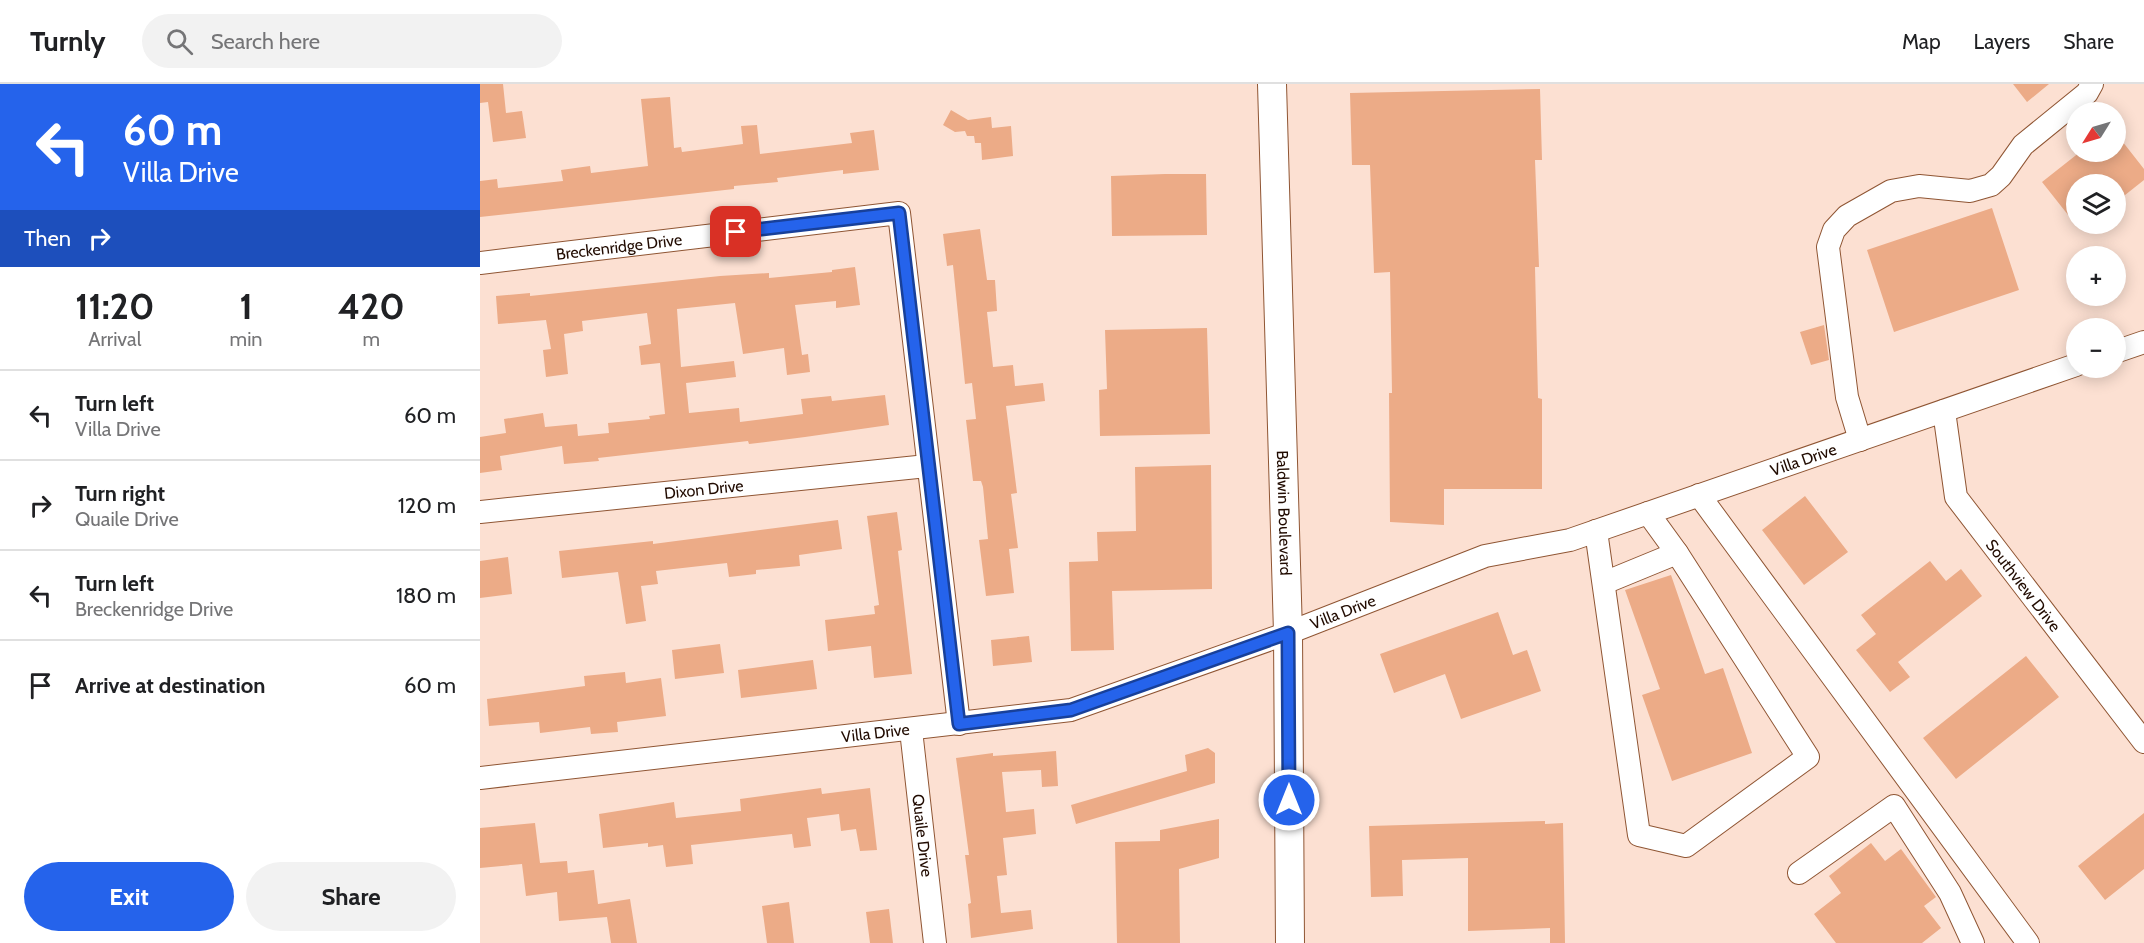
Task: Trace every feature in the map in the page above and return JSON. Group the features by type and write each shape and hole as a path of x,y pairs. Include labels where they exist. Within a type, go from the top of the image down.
{"main road":[{"name":"Baldwin Boulevard","path":"1272,84 1288,633 1290,943"}],"street":[{"path":"1860,440 1847,397 1828,247 1834,230 1847,216 1901,187 1919,186 1970,191 1991,185 2001,176 2023,145 2087,93 2092,84"},
{"name":"Breckenridge Drive","path":"480,262 899,213 927,466"},
{"path":"2126,348 2144,342"},
{"name":"Villa Drive","path":"480,778 1071,710 1288,633 1485,556 1570,540 2066,368"},
{"name":"Southview Drive","path":"1944,411 1956,496 2144,742"},
{"path":"927,466 959,724"},
{"name":"Dixon Drive","path":"480,512 927,466"},
{"path":"1699,495 1915,788 1974,871 2018,939"},
{"path":"1596,531 1604,583 1604,602 1640,835 1686,846 1808,757 1677,553 1648,513"},
{"path":"1604,583 1677,553"},
{"name":"Quaile Drive","path":"911,730 935,943"},
{"path":"1799,873 1894,806 1915,788"},
{"path":"1894,806 1950,893 1974,943"},
{"path":"1950,893 1974,871"}],"building":[{"path":"480,84 503,84 506,113 522,111 526,138 493,142 488,102 480,103"},
{"path":"2013,84 2049,84 2027,102"},
{"path":"1540,89 1542,160 1535,160 1539,267 1535,267 1538,398 1542,399 1542,489 1444,489 1444,525 1390,522 1389,393 1392,393 1390,272 1374,273 1370,165 1352,165 1350,93"},
{"path":"670,97 674,148 681,147 682,152 743,144 741,126 757,125 760,154 852,143 850,133 874,130 879,170 843,174 843,170 777,178 778,182 734,186 734,189 480,217 480,181 497,179 498,188 563,181 561,170 590,166 591,173 648,166 641,99"},
{"path":"951,110 968,120 991,117 992,128 1011,126 1013,156 982,160 981,143 975,143 974,136 967,136 965,131 955,132 943,125"},
{"path":"2126,146 2144,169 2144,180 2126,194 2126,174 2066,174 2066,212 2042,182 2067,162 2126,162"},
{"path":"1206,174 1207,235 1112,236 1111,176"},
{"path":"1992,208 2019,290 1894,332 1867,250"},
{"path":"980,229 987,280 995,280 997,311 987,312 993,367 1013,365 1015,386 1043,383 1045,401 1006,406 1017,493 1011,494 1018,548 1009,549 1014,593 986,596 979,540 988,539 983,487 981,481 973,481 966,420 976,419 972,383 965,384 953,265 947,266 943,234"},
{"path":"855,267 860,305 836,308 836,301 795,305 802,355 808,354 810,372 787,375 784,348 743,354 735,303 677,309 681,367 734,361 736,377 686,383 689,413 739,408 740,422 803,414 801,399 831,396 832,401 885,395 889,425 749,444 748,441 564,464 562,446 500,456 502,470 480,473 480,437 506,433 504,419 543,413 545,427 577,424 578,436 609,433 608,423 650,419 649,416 665,414 660,363 641,365 639,346 651,344 647,313 582,321 583,331 564,334 568,374 546,377 543,350 551,349 546,320 498,324 496,296 530,293 530,296 720,276 769,273 769,278 832,272 832,270"},
{"path":"1824,325 1829,360 1811,365 1800,332"},
{"path":"1207,328 1210,434 1100,436 1099,390 1107,389 1105,330"},
{"path":"1211,465 1212,589 1112,591 1114,650 1071,651 1069,562 1098,561 1097,532 1136,531 1135,467"},
{"path":"1805,496 1848,552 1804,585 1762,530"},
{"path":"897,512 902,550 898,551 912,674 874,678 871,646 828,651 825,620 875,614 874,606 879,605 867,516"},
{"path":"838,520 842,549 799,555 800,566 756,570 756,574 729,577 727,563 656,571 658,584 641,586 646,621 626,624 618,572 562,578 559,551 653,541 653,544"},
{"path":"508,557 512,594 480,598 480,561"},
{"path":"1930,561 1946,581 1961,569 1982,596 1898,662 1910,677 1890,692 1856,650 1876,634 1861,615"},
{"path":"1671,575 1705,674 1723,668 1752,753 1672,781 1642,695 1660,689 1625,590"},
{"path":"1498,612 1513,655 1527,650 1541,691 1461,719 1445,674 1394,693 1380,654"},
{"path":"1029,636 1032,662 993,666 991,640"},
{"path":"720,644 724,673 675,679 672,650"},
{"path":"2026,656 2059,697 1956,779 1923,738"},
{"path":"813,660 817,689 741,698 738,670"},
{"path":"625,672 626,683 661,678 666,716 617,722 618,732 591,734 590,727 540,733 539,722 489,726 487,699 585,686 584,676"},
{"path":"1208,748 1215,753 1215,783 1076,824 1071,805 1187,771 1185,755"},
{"path":"1056,751 1058,786 1042,787 1041,770 1002,772 1006,812 1034,809 1036,834 1003,838 1007,875 997,876 1001,913 1031,910 1033,929 971,938 968,904 971,903 965,855 969,855 956,758 993,753 993,756"},
{"path":"821,788 822,794 870,788 877,850 860,851 856,829 841,831 839,814 807,818 811,846 794,848 792,834 691,845 693,864 666,867 663,845 648,847 648,843 603,848 599,814 674,802 676,818 741,811 740,799"},
{"path":"2144,813 2144,869 2105,900 2078,866"},
{"path":"1219,819 1219,858 1179,869 1180,943 1117,943 1115,842 1160,841 1160,830"},
{"path":"1545,821 1545,824 1563,823 1565,943 1550,943 1550,928 1468,931 1468,858 1402,860 1403,896 1371,897 1369,826"},
{"path":"535,823 540,863 567,861 568,873 594,870 598,904 630,899 637,943 611,943 607,917 559,921 557,892 526,896 522,864 480,868 480,828"},
{"path":"1871,843 1885,861 1901,849 1936,897 1924,906 1941,928 1922,943 1836,943 1814,914 1841,893 1829,876"},
{"path":"789,902 794,943 767,943 762,906"},
{"path":"889,909 893,943 870,943 866,912"}],"route":[{"path":"736,232 899,213 959,724 1071,710 1288,633 1289,800"}]}
